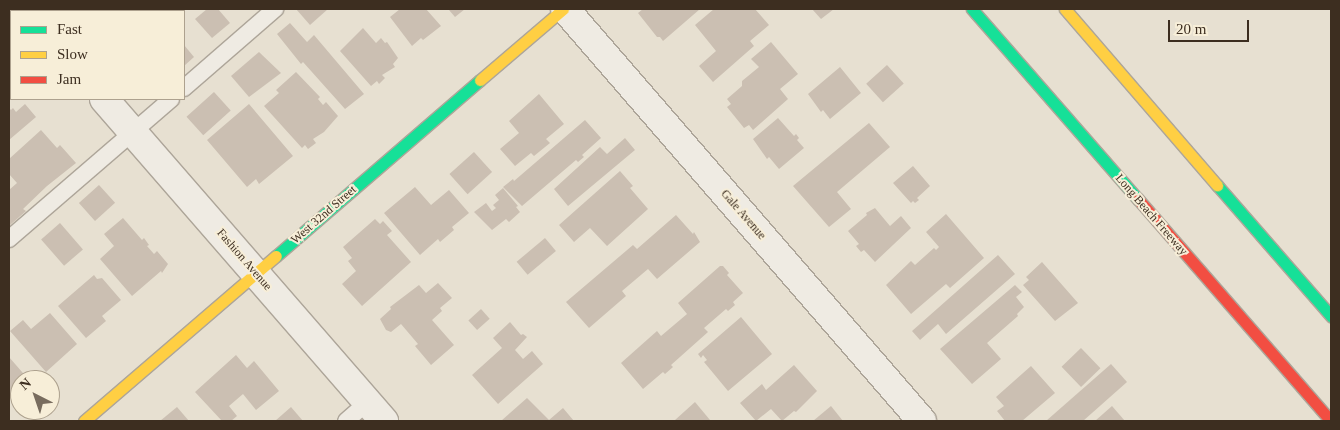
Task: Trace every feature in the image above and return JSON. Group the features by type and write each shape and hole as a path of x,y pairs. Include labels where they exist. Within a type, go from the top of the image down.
{"main road":[{"name":"West 32nd Street","path":"84,421 564,9"},
{"name":"Long Beach Freeway","path":"972,9 1331,421"},
{"path":"1065,9 1331,316"}],"street":[{"name":"Gale Avenue","path":"564,9 922,421"},
{"name":"Fashion Avenue","path":"105,100 375,412"}],"lane":[{"path":"185,87 275,9"},
{"path":"9,239 170,100"},
{"path":"346,421 375,412"}],"building":[{"path":"107,9 147,9 147,10"},
{"path":"207,9 218,9 230,23 212,38 195,19"},
{"path":"296,9 328,9 310,25"},
{"path":"400,9 426,9 441,26 412,46 390,17"},
{"path":"465,9 455,17 449,10"},
{"path":"643,9 700,9 663,41 660,37 657,37 638,13"},
{"path":"714,9 755,9 769,25 750,41 754,46 713,82 699,66 716,51 695,25"},
{"path":"812,9 834,9 821,19"},
{"path":"290,23 307,42 314,35 364,94 345,109 303,62 301,64 277,34"},
{"path":"363,28 376,43 381,38 385,43 387,42 398,58 393,64 395,67 382,75 385,78 379,84 377,81 371,86 340,51"},
{"path":"771,42 798,74 780,89 788,99 753,130 749,125 744,128 727,107 731,104 727,99 742,86 742,81 759,67 751,59"},
{"path":"185,46 194,57 185,65"},
{"path":"259,52 281,73 249,97 231,76"},
{"path":"887,65 904,84 883,102 866,84"},
{"path":"840,67 861,93 830,119 823,110 821,112 808,94"},
{"path":"296,72 320,97 318,99 323,105 326,102 338,116 324,132 313,139 316,143 308,149 305,145 302,148 264,106 279,93 276,90"},
{"path":"214,92 231,111 203,135 187,117"},
{"path":"539,94 564,124 546,139 550,143 534,156 531,153 515,166 500,149 519,133 509,121"},
{"path":"25,104 36,117 9,140 9,108 11,110 13,108 16,112"},
{"path":"249,104 293,156 259,184 256,179 247,187 207,140"},
{"path":"778,118 794,136 796,134 799,138 797,140 804,148 779,169 769,157 767,159 753,139"},
{"path":"585,120 601,138 582,155 584,157 578,162 576,160 522,206 503,187 513,179 514,181"},
{"path":"869,123 890,147 837,192 851,209 829,227 793,186"},
{"path":"41,130 57,148 60,145 76,163 47,186 23,209 26,211 10,225 9,190 17,183 9,174 9,159"},
{"path":"625,138 635,150 568,206 554,189 600,147 607,154"},
{"path":"474,152 492,172 468,194 449,174"},
{"path":"913,166 930,186 917,198 919,200 911,203 893,183"},
{"path":"620,171 633,186 630,188 648,209 607,246 590,228 574,242 559,225"},
{"path":"99,185 115,203 95,221 79,203"},
{"path":"415,187 431,205 449,190 469,213 452,227 454,230 440,242 438,239 420,255 384,213"},
{"path":"503,188 518,206 516,207 520,212 509,222 506,219 492,230 474,212 486,203 492,211 496,208 493,205 499,200 495,195"},
{"path":"875,208 890,226 901,216 911,228 875,262 864,250 861,252 856,246 859,244 848,231 867,215 866,213"},
{"path":"946,214 984,258 950,288 946,284 911,314 886,285 911,261 915,265 934,248 936,250 939,247 926,232"},
{"path":"676,215 693,234 694,232 700,242 657,279 648,269 622,291 626,296 589,328 566,302 633,245 637,249"},
{"path":"123,218 142,240 144,238 149,245 147,246 154,254 157,251 168,264 162,273 161,271 132,296 100,259 114,246 104,234"},
{"path":"375,219 380,224 383,221 392,231 387,235 411,262 362,306 342,284 356,271 348,261 352,258 343,247"},
{"path":"60,223 83,249 64,266 41,239"},
{"path":"545,238 556,251 528,275 517,262"},
{"path":"998,255 1015,274 946,334 938,324 920,340 912,331"},
{"path":"1042,262 1078,303 1055,321 1023,285 1029,280 1026,277"},
{"path":"720,266 723,266 729,273 727,275 743,293 733,302 735,305 728,311 726,309 704,328 708,332 671,365 673,367 665,374 663,372 643,389 621,363 657,331 661,336 687,314 678,303"},
{"path":"94,275 97,279 102,278 121,300 102,316 106,321 86,338 58,306"},
{"path":"438,283 452,298 440,308 442,311 432,320 454,345 431,365 415,346 418,344 401,324 391,332 386,330 380,319 391,309 390,307 419,285 426,293"},
{"path":"1015,285 1022,292 1016,297 1024,307 1017,314 1018,316 987,343 1001,359 972,384 940,349"},
{"path":"481,309 490,319 477,330 468,320"},
{"path":"50,313 77,344 48,370 44,370 10,331 23,320 31,329"},
{"path":"741,317 772,354 728,391 704,362 707,360 703,355 701,358 698,354"},
{"path":"510,322 521,335 523,334 527,337 515,350 523,359 532,351 543,364 498,404 472,375 502,348 493,338"},
{"path":"1081,348 1100,368 1081,387 1062,367"},
{"path":"236,355 247,368 254,361 279,391 256,410 243,394 229,406 237,416 231,421 222,421 195,392"},
{"path":"9,357 20,370 10,370 9,395"},
{"path":"1111,364 1127,382 1083,421 1046,421"},
{"path":"794,365 817,391 796,412 794,411 782,421 771,409 756,421 740,403 762,384 766,390"},
{"path":"1031,366 1055,393 1022,421 1005,421 997,411 1004,406 996,397"},
{"path":"527,398 549,420 563,408 574,421 501,421"},
{"path":"695,402 710,420 675,420"},
{"path":"831,406 843,421 813,421"},
{"path":"1112,406 1125,421 1095,421"},
{"path":"177,407 189,421 160,421"},
{"path":"291,407 303,421 275,421"}],"traffic: fast":[{"path":"972,9 1138,199"},
{"path":"276,256 480,80"},
{"path":"1217,185 1331,316"}],"traffic: slow":[{"path":"480,80 563,9"},
{"path":"1065,9 1217,185"},
{"path":"84,421 276,256"}],"traffic: jam":[{"path":"1138,199 1331,421"}]}
